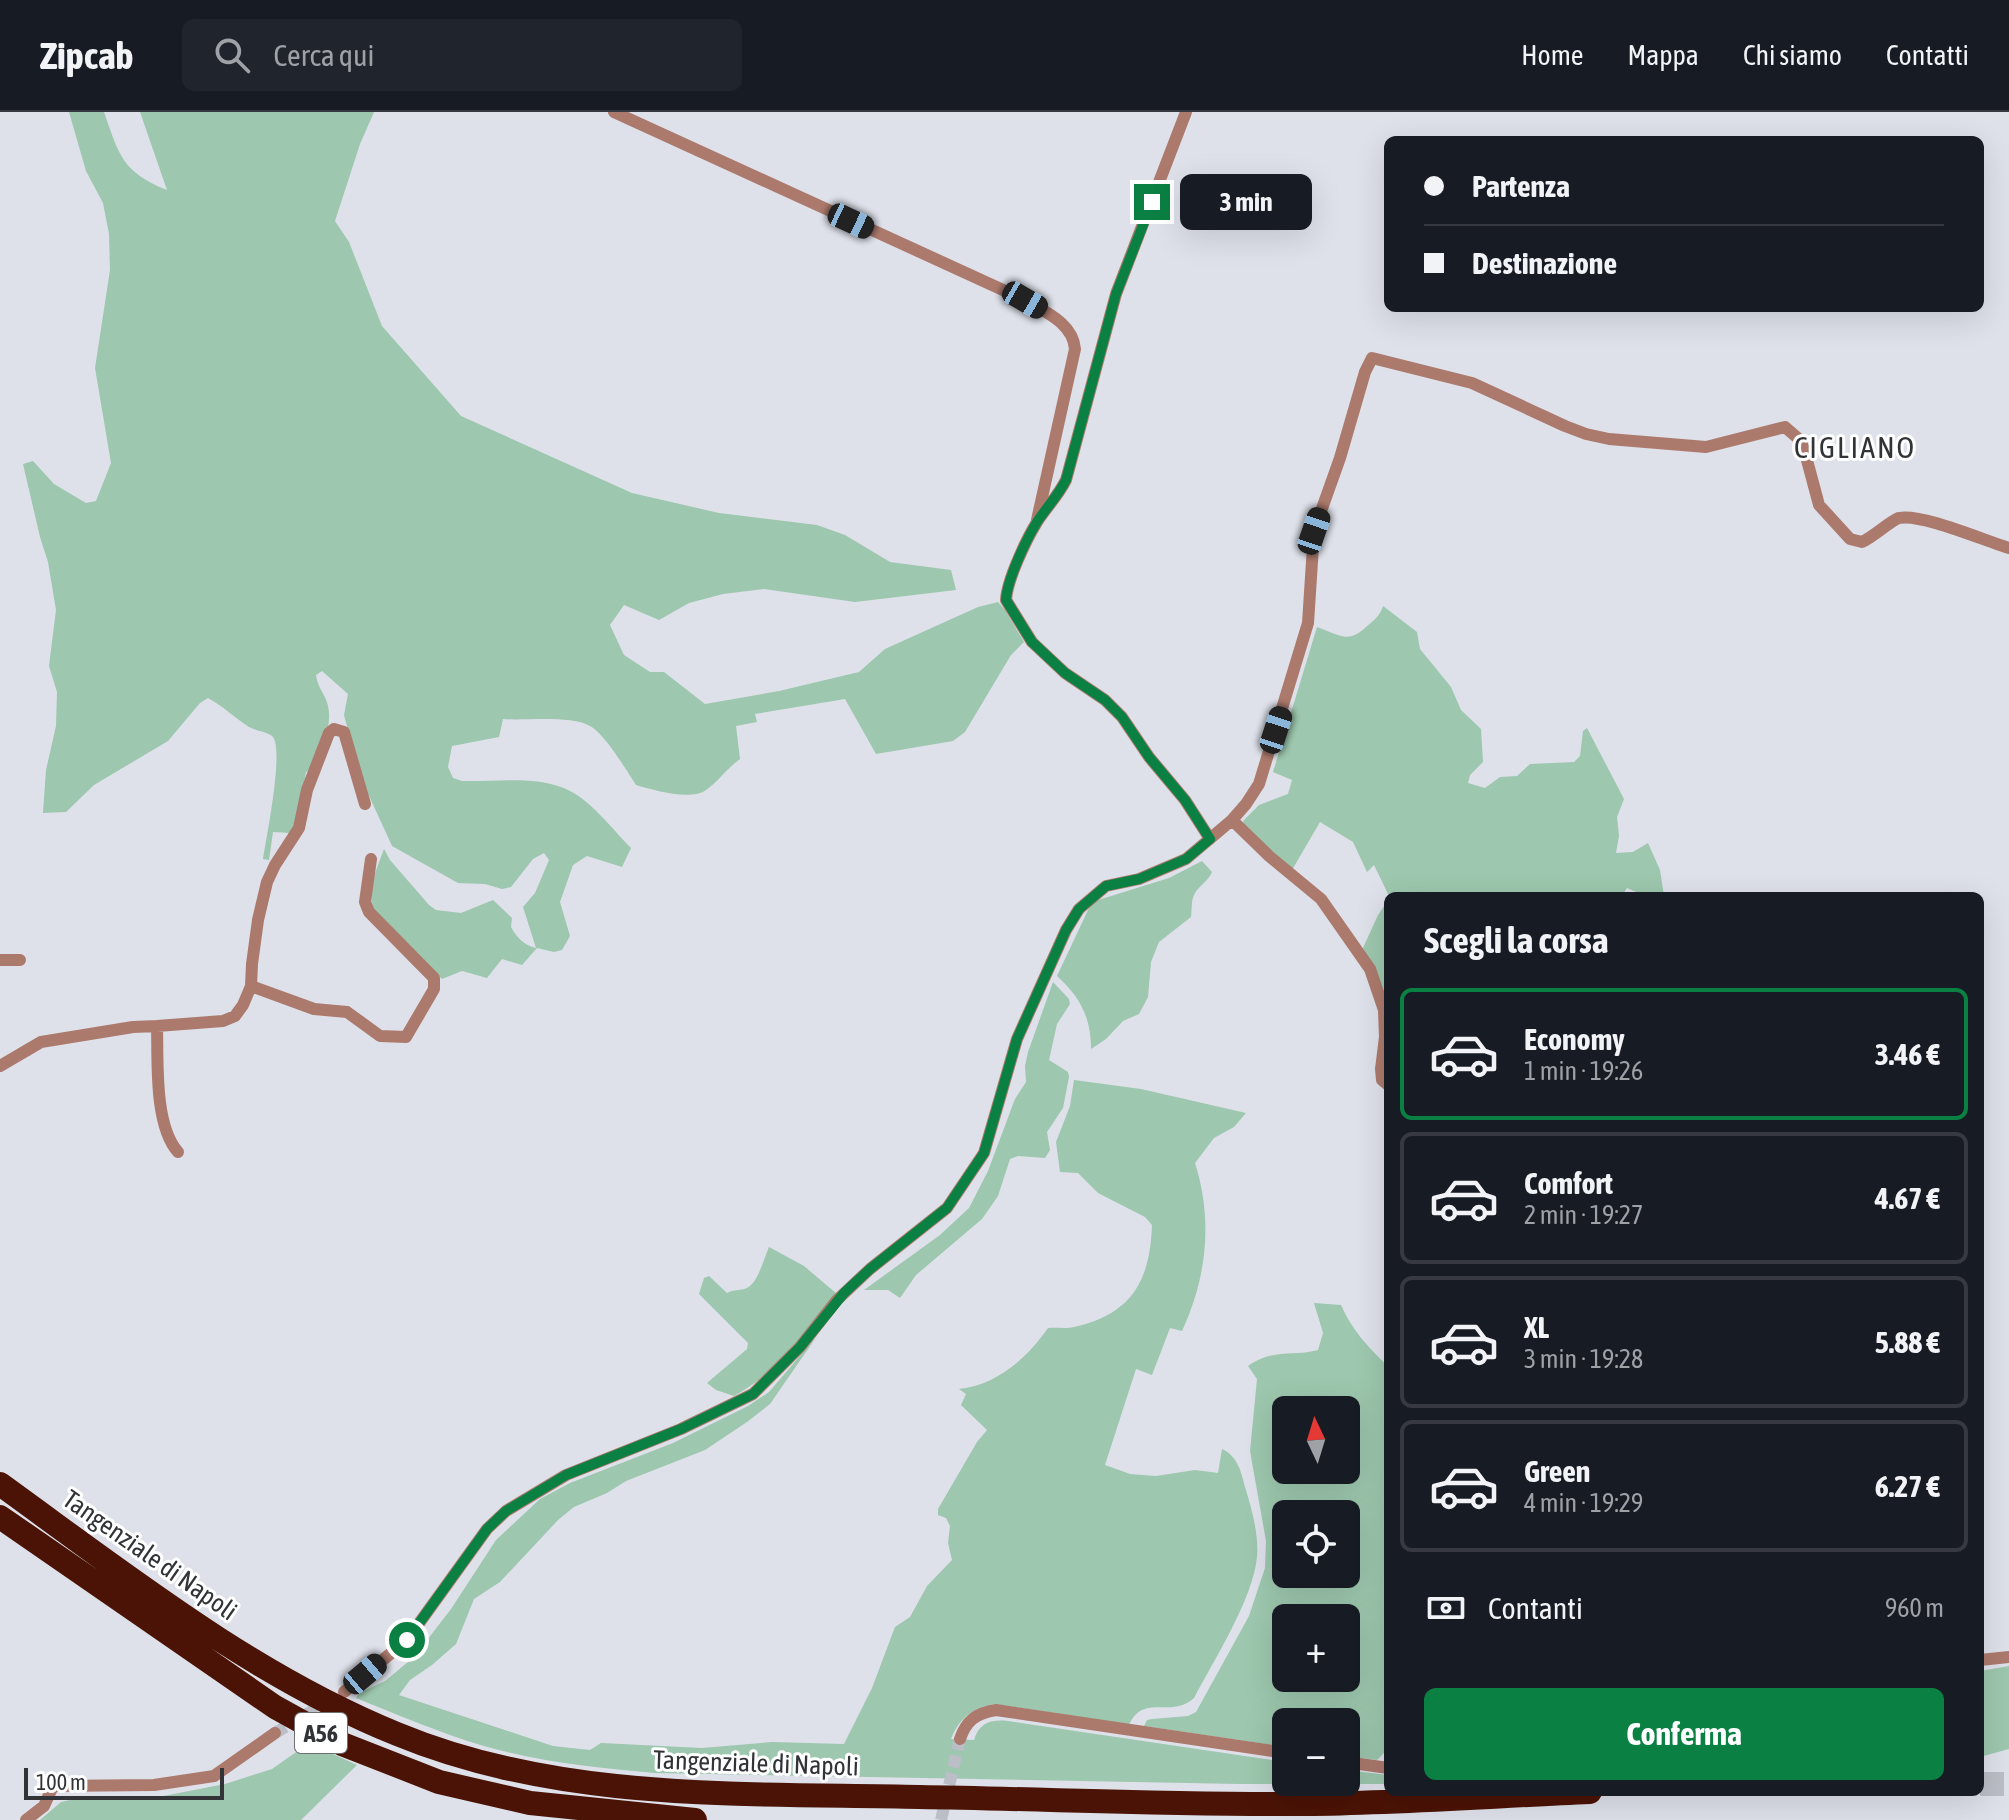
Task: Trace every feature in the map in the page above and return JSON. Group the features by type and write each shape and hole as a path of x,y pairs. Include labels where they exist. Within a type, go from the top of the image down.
{"highway":[{"name":"Tangenziale di Napoli","path":"0,1484 154,1595 319,1699 399,1735 484,1763 571,1781 702,1793 1306,1804 1495,1796"},
{"name":"Tangenziale di Napoli","path":"0,1517 275,1707 342,1744 439,1782 530,1803 695,1820"}],"street":[{"path":"614,112 1025,300 1059,321 1071,334 1075,349 1037,523 1008,587 1006,600 1032,642 1065,673 1105,700 1122,717 1149,757 1185,800 1210,839"},
{"path":"1037,523 1066,480 1116,294 1186,112"},
{"path":"344,1692 407,1640 487,1529 506,1511 566,1475 681,1429 753,1394 800,1347 844,1293 947,1208 984,1153 1017,1039 1066,930 1079,909 1106,886 1139,879 1186,859 1232,820 1259,784 1308,623 1314,531 1372,358 1472,383 1565,426 1609,439 1706,447 1785,427 1800,440 1819,505 1850,539 1862,542 1878,535 1896,518 1916,517 2009,548"},
{"path":"0,1066 41,1042 120,1028 223,1021 235,1016 251,986 258,920 267,882 299,828 307,790 329,733 334,729 344,732 365,804"},
{"path":"1232,820 1321,899 1370,969 1384,1010"},
{"path":"251,986 314,1009 347,1012 380,1036 406,1037 434,989 434,978 369,912 365,902 371,859"},
{"path":"0,960 20,960"},
{"path":"157,1026 165,1130 178,1152"},
{"path":"1384,1045 1381,1069 1384,1082"},
{"path":"1984,1660 2009,1657"},
{"path":"960,1739 968,1722 979,1714 996,1710 1272,1751"},
{"path":"26,1820 44,1806 53,1786 154,1785 214,1776 275,1733"},
{"path":"1360,1764 1384,1767"}],"green space":[{"path":"69,112 104,112 119,151 131,169 167,190 140,112 374,112 360,144 335,221 349,242 382,326 461,416 632,493 719,513 817,525 845,535 890,562 951,570 956,590 855,602 764,589 723,594 689,603 659,620 624,605 610,625 624,655 650,672 664,672 705,704 859,672 885,649 978,607 998,602 1024,642 1011,655 965,732 953,741 876,754 845,699 755,714 757,722 736,726 740,759 706,790 691,795 672,794 636,785 596,730 582,723 503,719 499,737 452,746 448,767 453,778 462,781 538,782 561,787 590,805 631,848 622,867 587,856 573,865 560,902 570,936 562,950 554,952 537,948 522,965 502,959 487,978 462,971 442,979 377,916 371,891 384,849 390,860 436,910 461,913 493,900 512,918 511,927 518,938 536,948 523,907 535,893 549,860 544,853 533,859 511,887 502,889 485,884 458,883 392,846 360,776 344,715 348,694 322,671 316,675 328,706 327,731 312,770 306,772 297,823 291,833 273,832 269,860 263,859 276,774 272,736 249,727 208,698 200,703 168,741 94,785 66,812 43,813 46,770 56,726 57,692 49,666 56,610 48,562 23,464 33,461 54,484 86,503 96,501 111,463 95,368 110,270 109,234 103,203 86,171"},
{"path":"1383,606 1417,632 1420,649 1451,687 1461,710 1481,729 1483,762 1470,775 1468,783 1485,788 1500,777 1517,776 1530,764 1574,762 1580,756 1583,731 1587,728 1624,799 1617,817 1619,836 1616,853 1633,852 1648,843 1660,870 1663,892 1636,892 1627,888 1624,892 1387,892 1374,865 1367,872 1353,842 1320,822 1292,870 1244,825 1243,821 1259,805 1288,794 1292,780 1273,772 1317,627 1348,637 1360,632"},
{"path":"1202,861 1212,872 1194,895 1191,917 1159,942 1151,962 1148,997 1139,1014 1123,1021 1091,1049 1083,1008 1057,976 1088,910 1095,901 1169,878"},
{"path":"1384,906 1384,993 1363,948"},
{"path":"1053,982 1070,1004 1057,1024 1049,1060 1068,1072 1069,1077 1063,1108 1047,1132 1050,1150 1045,1158 1018,1156 1010,1159 998,1196 982,1219 916,1275 900,1298 888,1290 864,1290 940,1235 969,1208 988,1171 1015,1099 1026,1082 1028,1052"},
{"path":"1074,1080 1141,1089 1246,1113 1234,1127 1214,1138 1195,1163 1201,1184 1205,1227 1205,1248 1197,1290 1182,1331 1170,1328 1152,1375 1136,1369 1105,1465 1130,1474 1156,1476 1195,1470 1218,1473 1222,1449 1228,1452 1243,1478 1253,1514 1257,1557 1241,1610 1194,1698 1185,1704 1142,1710 1129,1725 995,1704 968,1715 951,1739 974,1740 986,1723 1008,1721 1272,1760 1272,1784 655,1773 612,1769 505,1752 419,1724 356,1698 359,1693 385,1681 414,1657 451,1609 496,1540 540,1499 570,1483 673,1443 748,1406 769,1392 817,1336 770,1404 747,1422 705,1450 626,1481 574,1507 559,1519 500,1582 474,1599 456,1644 410,1680 399,1695 553,1746 590,1750 601,1743 702,1748 772,1742 844,1744 872,1688 895,1627 910,1617 927,1586 952,1560 948,1543 950,1526 946,1518 938,1515 938,1509 987,1430 961,1405 966,1394 959,1389 986,1382 1010,1368 1031,1350 1048,1328 1074,1327 1110,1313 1124,1304 1142,1278 1152,1225 1145,1217 1098,1193 1078,1173 1060,1172 1056,1142 1070,1106"},
{"path":"769,1247 804,1266 837,1294 777,1364 734,1396 716,1390 707,1383 747,1349 748,1343 699,1294 704,1278 709,1276 727,1293 747,1288 757,1276"},
{"path":"1314,1303 1341,1305 1361,1337 1384,1362 1384,1753 1377,1760 1360,1758 1360,1708 1272,1708 1272,1745 1144,1726 1147,1720 1188,1716 1196,1712 1249,1616 1265,1568 1266,1541 1250,1451 1257,1379 1248,1366 1274,1355 1318,1350 1323,1333"},
{"path":"2009,1666 2009,1749 1984,1756 1984,1670"},
{"path":"309,1743 357,1765 301,1820 40,1820 61,1802 79,1798 153,1798 225,1784 272,1769"},
{"path":"1360,1772 1384,1775 1384,1784 1360,1784"}],"tunnel":[{"path":"275,1733 327,1702"},
{"path":"941,1820 960,1739"},
{"path":"1984,1784 2009,1784"}],"district":[{"name":"CIGLIANO","path":"1855,447"}],"route":[{"path":"407,1640 487,1529 506,1511 566,1475 681,1429 753,1394 800,1347 844,1293 947,1208 984,1153 1017,1039 1066,930 1079,909 1106,886 1139,879 1186,859 1210,839 1185,800 1149,757 1122,717 1105,700 1065,673 1032,642 1006,600 1015,569 1037,523 1066,480 1116,294 1152,202"}]}
